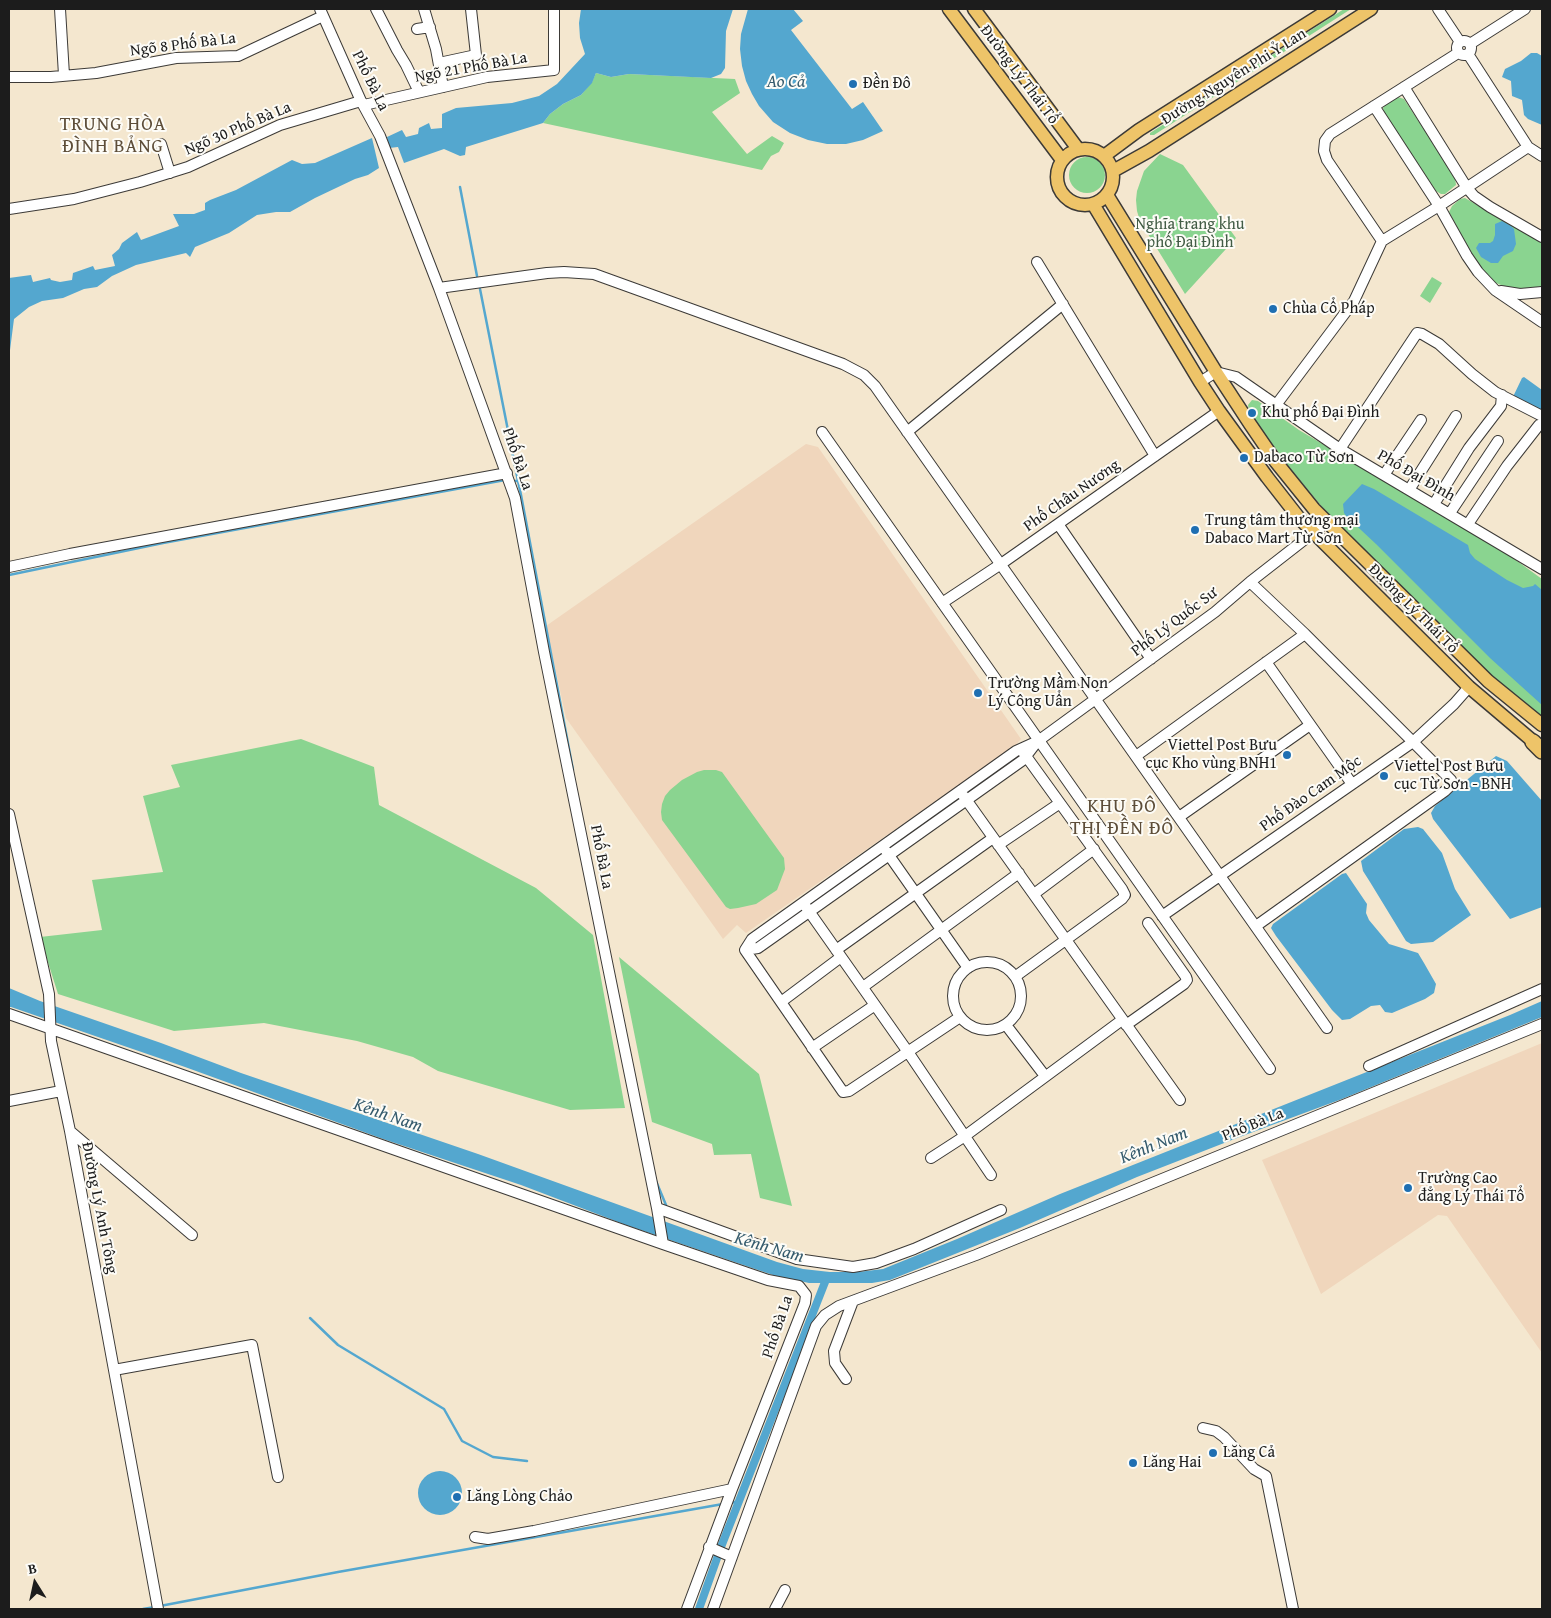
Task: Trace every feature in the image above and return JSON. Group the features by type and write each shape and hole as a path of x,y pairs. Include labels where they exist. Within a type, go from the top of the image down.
{"main road":[{"name":"Đường Lý Thái Tổ","path":"949,9 1062,160"},
{"name":"Đường Lý Thái Tổ","path":"974,9 1078,149"},
{"name":"Đường Nguyên Phi Ỷ Lan","path":"1104,156 1139,130 1330,9"},
{"name":"Đường Nguyên Phi Ỷ Lan","path":"1112,171 1148,151 1371,9"},
{"path":"1078,149 1090,149 1099,152 1110,164 1112,171 1113,182 1107,195 1093,204 1075,204 1065,197 1057,182 1057,171 1062,160 1069,153 1078,149"},
{"name":"Đường Lý Thái Tổ","path":"1107,195 1216,372 1276,462 1314,509 1483,676 1542,725"},
{"name":"Đường Lý Thái Tổ","path":"1093,204 1200,382 1267,477 1313,533 1470,688 1539,747"}],"street":[{"path":"60,9 64,75"},
{"path":"376,9 419,92"},
{"path":"424,9 439,63 443,87"},
{"path":"439,63 476,55 471,9"},
{"name":"Ngõ 21 Phố Bà La","path":"362,103 487,77 554,70 554,9"},
{"path":"1438,9 1528,147 1542,156"},
{"path":"1382,241 1327,160 1324,151 1325,141 1330,134 1525,9"},
{"name":"Ngõ 8 Phố Bà La","path":"9,77 51,77 96,72 176,58 238,56 321,12"},
{"name":"Phố Bà La","path":"321,12 362,103 380,136 439,288 515,498 663,1244 768,1280 799,1286 806,1295 805,1303 730,1493 687,1609"},
{"path":"417,29 430,27"},
{"path":"1404,87 1467,188 1474,196 1542,238"},
{"name":"Ngõ 30 Phố Bà La","path":"9,208 74,199 140,182 188,167 280,125 362,103"},
{"path":"1374,106 1439,206 1467,256 1483,278 1495,290 1539,320"},
{"path":"161,144 170,173"},
{"path":"1276,405 1354,300 1382,241 1528,147"},
{"path":"1037,262 1155,456"},
{"path":"439,288 564,272 594,274 844,364 864,375 1001,564 1327,1028"},
{"path":"1495,290 1520,294 1537,293"},
{"path":"1537,293 1530,300 1539,320"},
{"path":"907,432 1063,304"},
{"path":"1340,449 1416,333 1422,334 1440,344 1472,374 1540,420 1468,524"},
{"path":"1200,382 1216,372"},
{"name":"Phố Đại Đình","path":"1216,372 1236,377 1340,449 1542,569"},
{"path":"1434,504 1474,442 1501,406 1502,395"},
{"name":"Phố Châu Nương","path":"942,603 1001,564 1219,411"},
{"path":"1409,490 1456,416"},
{"path":"1384,475 1421,420"},
{"path":"822,432 1270,1069"},
{"path":"1450,513 1498,441"},
{"path":"9,567 89,550 507,473"},
{"name":"Phố Lý Quốc Sư","path":"1024,752 1215,612 1327,522"},
{"path":"1058,524 1151,659"},
{"path":"1250,582 1305,634 1451,780 1452,784 1445,791 1256,926"},
{"path":"1136,756 1305,634"},
{"path":"1266,662 1352,784"},
{"name":"Phố Đào Cam Mộc","path":"1162,916 1413,742 1470,688"},
{"path":"1179,817 1310,725"},
{"path":"745,950 752,939 882,846 960,791 1024,752"},
{"path":"745,950 758,948 966,801 1023,760 1024,752"},
{"path":"1016,976 1125,895 1024,752"},
{"path":"960,791 1180,1100"},
{"path":"781,1002 915,893 1060,803"},
{"name":"Đường Lý Anh Tông","path":"9,814 49,994 51,1041 70,1131 157,1605"},
{"path":"882,846 968,968"},
{"path":"1034,894 1094,849"},
{"path":"863,988 1019,873"},
{"path":"803,903 908,1052 991,1175"},
{"path":"931,1158 965,1136 1045,1076 1184,984 1187,980 1186,977 1148,923"},
{"path":"745,950 843,1092 849,1092 960,1017"},
{"path":"981,962 991,962 1001,964 1016,976 1022,995 1021,1005 1017,1014 1006,1025 993,1030 983,1030 973,1028 960,1017 952,997 957,978 968,968 981,962"},
{"path":"1368,1066 1542,989"},
{"path":"812,1048 875,1005"},
{"path":"9,1014 663,1244"},
{"name":"Phố Bà La","path":"732,1557 816,1326 825,1315 839,1306 976,1255 1542,1024"},
{"path":"1006,1025 1045,1076"},
{"path":"9,1101 62,1091"},
{"path":"70,1131 192,1236"},
{"path":"657,1208 797,1259 853,1267 876,1263 914,1249 1001,1210"},
{"path":"846,1379 835,1363 834,1351 853,1301"},
{"path":"114,1370 252,1345 278,1477"},
{"path":"1203,1428 1216,1431 1224,1437 1254,1469 1266,1476 1293,1609"},
{"path":"475,1537 488,1540 730,1493"},
{"path":"710,1548 732,1557 713,1609"},
{"path":"775,1609 785,1590"}],"shaded area":[{"path":"806,444 818,447 1021,739 1014,747 746,933 737,925 723,939 566,718 546,626"},
{"name":"Trường Cao đẳng Lý Thái Tổ","path":"1542,1043 1542,1353 1447,1216 1438,1215 1321,1294 1262,1160"}],"green space":[{"path":"1344,9 1351,9 1154,135 1150,135 1150,133"},
{"path":"596,73 611,77 629,74 735,79 740,93 712,112 747,154 772,136 784,143 779,152 771,156 762,170 543,123 550,114 563,104 581,95 592,82"},
{"path":"1398,97 1404,99 1455,177 1456,185 1445,194 1436,191 1384,113 1383,108 1385,105"},
{"name":"Nghĩa trang khu phố Đại Đình","path":"1160,154 1183,165 1236,238 1185,294 1140,221 1137,211 1137,191 1144,171"},
{"path":"1087,157 1094,158 1100,162 1104,168 1104,182 1100,188 1094,192 1087,193 1080,192 1074,188 1070,182 1069,175 1070,168 1074,162 1080,158"},
{"path":"1465,198 1542,243 1542,287 1535,289 1511,289 1496,283 1482,270 1449,212 1452,206 1460,199"},
{"path":"1432,277 1442,283 1430,303 1420,296"},
{"path":"1252,400 1258,401 1299,430 1390,484 1477,532 1542,579 1542,719 1515,698 1479,665 1322,507 1250,414 1248,405"},
{"path":"301,739 374,767 379,805 536,888 593,935 625,1108 570,1110 438,1071 413,1057 357,1041 264,1023 174,1031 58,994 40,937 102,930 92,880 163,872 143,796 180,787 171,765"},
{"path":"704,770 722,772 784,858 785,869 777,890 756,904 730,909 726,907 662,820 662,804 670,790 682,780"},
{"path":"619,957 759,1074 792,1206 760,1198 751,1154 714,1155 712,1144 652,1122"}],"water":[{"name":"Ao Cả","path":"581,9 733,9 726,31 725,68 721,74 711,78 629,74 611,77 596,73 592,83 581,95 563,104 550,114 543,123 466,147 465,155 460,156 444,149 404,163 398,147 389,148 387,137 402,130 406,137 418,134 419,128 429,123 431,129 442,128 442,114 456,108 512,103 539,96 557,84 585,54 580,38 579,23"},
{"name":"Ao Cả","path":"748,9 793,9 803,21 791,30 852,109 863,102 883,131 863,140 846,144 827,144 808,140 790,133 773,122 759,106 752,94 742,66 741,34"},
{"path":"1531,53 1537,53 1542,56 1542,125 1528,119 1524,115 1522,100 1512,96 1511,81 1502,77 1505,69 1521,61"},
{"path":"372,138 379,168 368,175 355,179 290,212 257,215 229,233 195,247 190,257 186,253 136,265 112,276 97,287 84,289 63,298 42,301 29,307 14,319 9,358 9,278 31,275 33,282 50,278 60,282 72,280 73,273 93,266 95,270 115,266 112,255 119,249 122,243 137,232 141,240 179,226 173,214 194,214 205,210 205,203 210,200 236,190 292,160 302,164 315,163"},
{"path":"1502,221 1514,229 1516,244 1513,251 1503,256 1498,263 1491,263 1481,257 1476,248 1479,243 1490,243 1493,241 1495,224"},
{"path":"1524,377 1542,390 1542,418 1511,401"},
{"path":"1362,484 1374,489 1468,545 1470,553 1475,559 1507,580 1523,588 1535,584 1542,590 1542,705 1490,658 1346,516 1343,504"},
{"path":"1496,756 1507,761 1542,801 1542,907 1510,919 1433,819 1431,813 1435,806"},
{"path":"1418,827 1423,829 1442,853 1455,889 1471,915 1433,942 1411,944 1406,941 1363,871 1361,861 1404,829"},
{"path":"1346,873 1367,904 1366,913 1369,920 1389,944 1418,953 1436,984 1434,993 1425,999 1392,1013 1385,1012 1380,1005 1371,1006 1350,1019 1342,1020 1332,1010 1276,936 1271,928 1273,924"},
{"name":"Kênh Nam","path":"9,988 40,1001 241,1073 478,1154 777,1262 803,1269 830,1272 858,1272 883,1269 1060,1194 1542,1001 1542,1017 1342,1099 1137,1177 1020,1228 890,1280 872,1283 809,1283 776,1276 626,1225 521,1185 383,1139 185,1067 9,1007"},
{"path":"440,1471 452,1475 458,1481 462,1493 458,1505 452,1511 440,1515 428,1511 422,1505 418,1493 422,1481 428,1475"}],"waterway":[{"path":"460,187 477,276"},
{"path":"480,289 518,481"},
{"path":"9,575 163,543 505,480"},
{"path":"512,481 518,481 521,495 573,770"},
{"path":"656,1181 666,1205"},
{"path":"699,1609 721,1547 827,1277"},
{"path":"310,1318 338,1345 444,1409 462,1441 493,1457 527,1461"},
{"path":"731,1503 739,1501"},
{"path":"160,1606 338,1572 723,1504"},
{"path":"143,1609 155,1607"}],"place":[{"name":"Đền Đô","path":"853,84"},
{"name":"Chùa Cổ Pháp","path":"1273,309"},
{"name":"Khu phố Đại Đình","path":"1252,413"},
{"name":"Dabaco Từ Sơn","path":"1244,458"},
{"name":"Trung tâm thương mại Dabaco Mart Từ Sơn","path":"1195,530"},
{"name":"Trường Mầm Non Lý Công Uẩn","path":"978,693"},
{"name":"Viettel Post Bưu cục Kho vùng BNH1","path":"1287,755"},
{"name":"Viettel Post Bưu cục Từ Sơn - BNH","path":"1384,776"},
{"name":"Trường Cao đẳng Lý Thái Tổ","path":"1408,1188"},
{"name":"Lăng Cả","path":"1213,1453"},
{"name":"Lăng Hai","path":"1133,1463"},
{"name":"Lăng Lòng Chảo","path":"457,1497"}],"district":[{"name":"TRUNG HÒA ĐÌNH BẢNG","path":"113,136"},
{"name":"KHU ĐÔ THỊ ĐỀN ĐÔ","path":"1122,818"}]}
